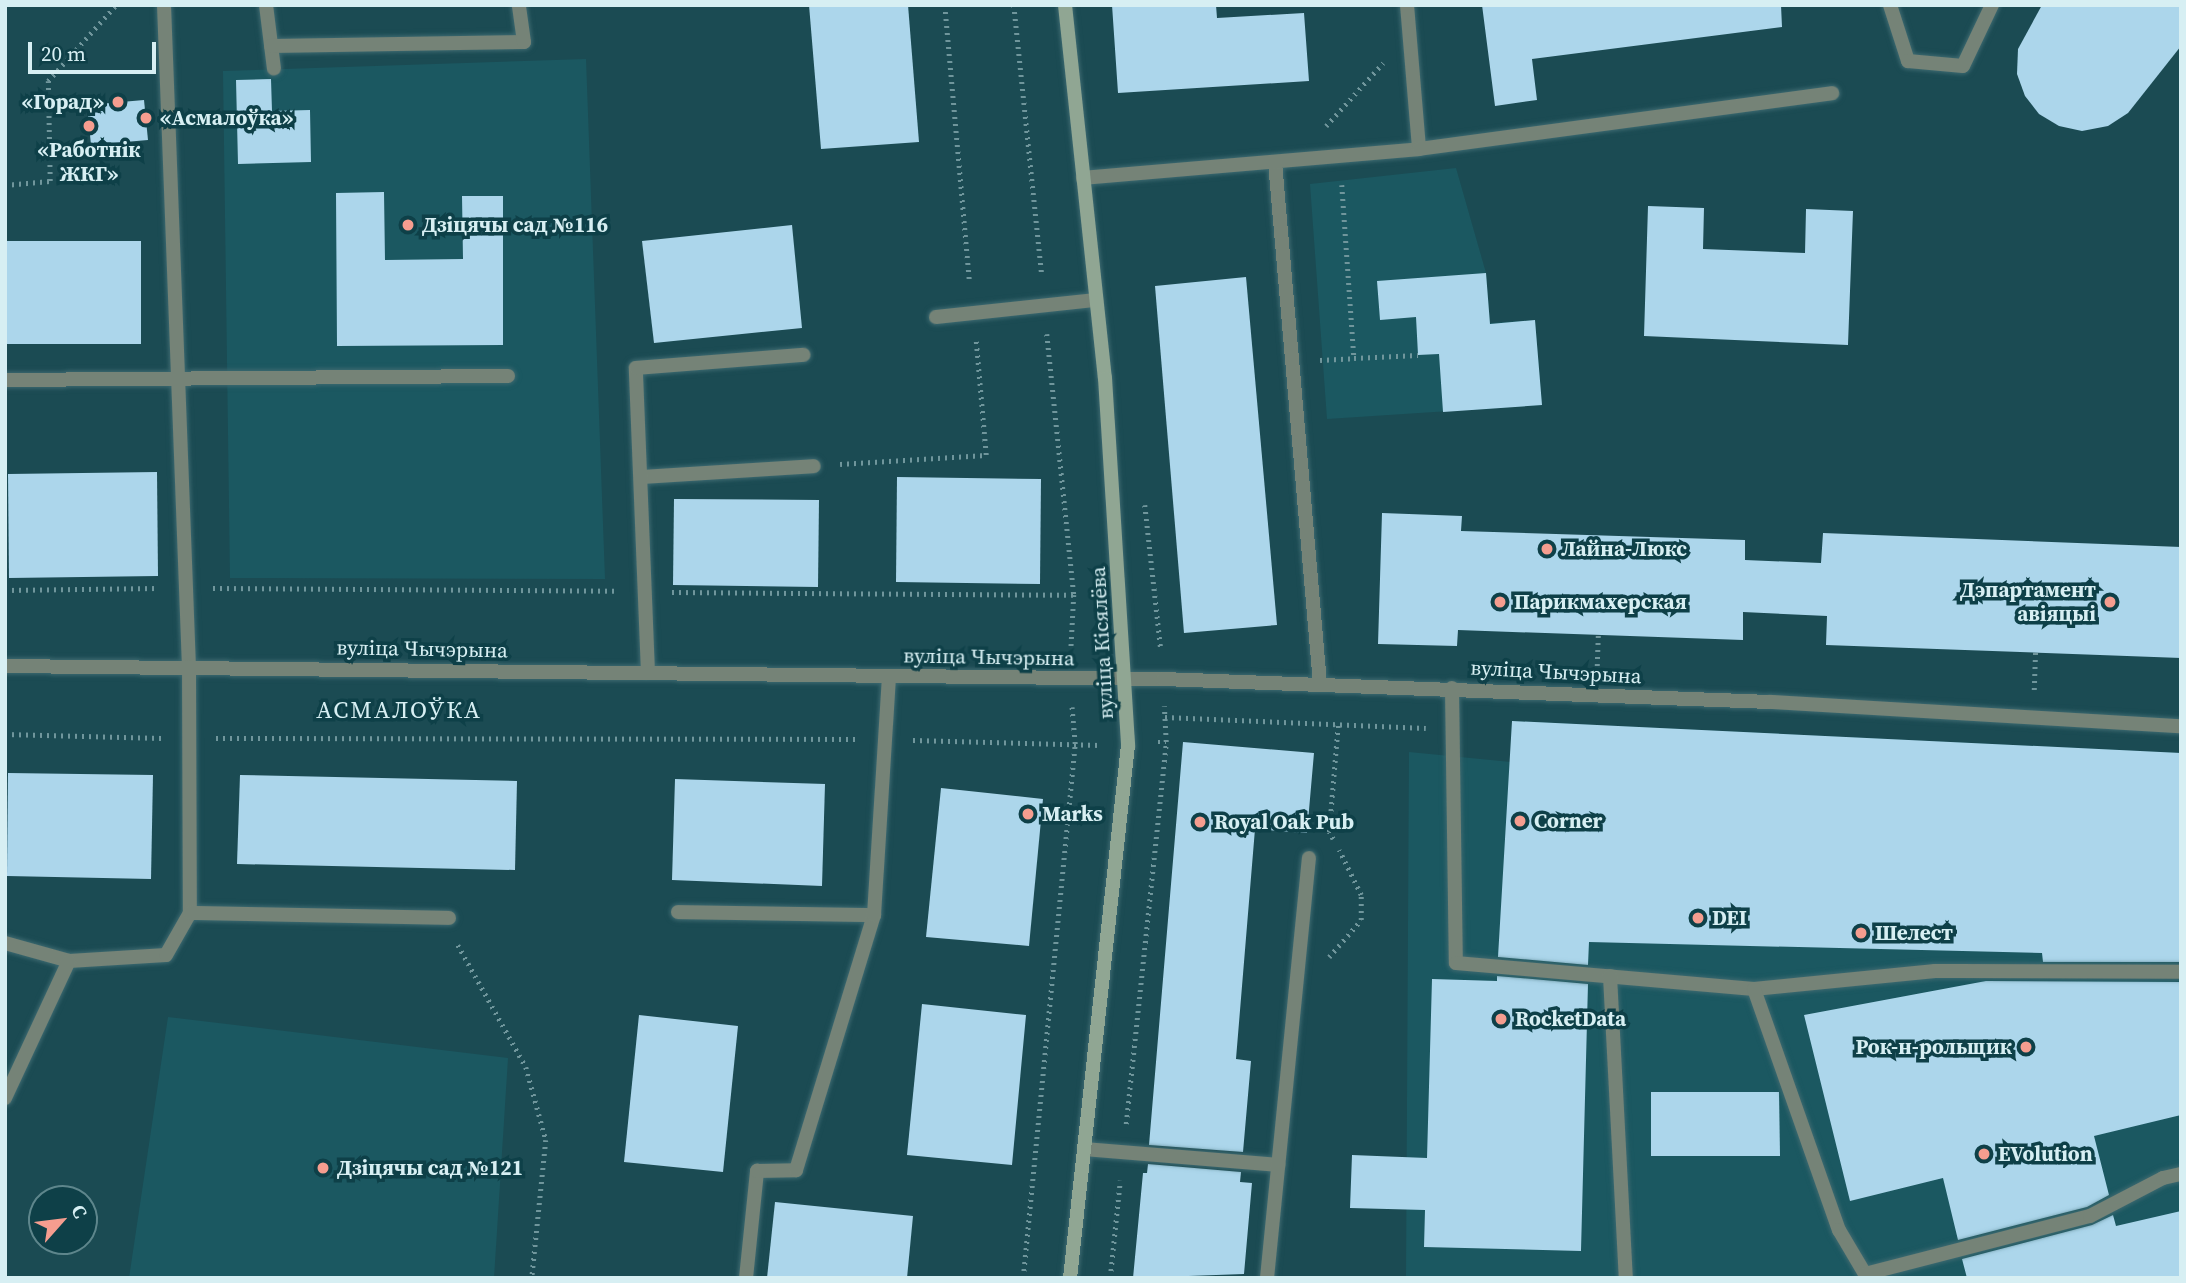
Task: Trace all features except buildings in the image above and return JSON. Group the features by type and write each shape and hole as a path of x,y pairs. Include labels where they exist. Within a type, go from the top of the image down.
{"street":[{"path":"5,943 69,961 166,955 190,912 189,667 164,5"},
{"path":"266,5 274,69"},
{"path":"271,46 524,42 519,5"},
{"name":"вуліца Кісялёва","path":"1065,5 1096,300 1127,680 1128,745 1070,1278"},
{"path":"1407,5 1419,149"},
{"path":"1890,5 1908,61 1963,66 1992,5"},
{"path":"1083,178 1419,149 1832,93"},
{"path":"1275,162 1320,684"},
{"path":"936,317 1096,300"},
{"path":"648,673 647,592 636,368 803,355"},
{"path":"5,380 508,376"},
{"path":"641,477 814,466"},
{"name":"вуліца Чычэрына","path":"5,666 1320,684 1452,688 2181,726"},
{"path":"746,1278 757,1171 796,1170 874,915 889,677"},
{"path":"1452,688 1456,963 1754,989 1935,971 2181,972"},
{"path":"1267,1278 1309,858"},
{"path":"190,912 449,918"},
{"path":"678,912 874,915"},
{"path":"5,1098 69,961"},
{"path":"1610,976 1626,1278"},
{"path":"1754,989 1839,1230 1865,1276 2090,1216 2181,1174"},
{"path":"1085,1149 1278,1165"}],"path":[{"path":"5,185 50,181 48,81 116,5"},
{"path":"1296,160 1410,33"},
{"path":"1342,156 1354,358 1418,355"},
{"path":"5,590 184,588 1074,595"},
{"path":"1597,669 1598,635"},
{"path":"2034,692 2035,652"},
{"path":"1165,717 1453,729"},
{"path":"5,734 188,738 885,739 1075,744 1023,1278"},
{"path":"1110,1278 1166,742"},
{"path":"449,918 462,957 526,1067 546,1140 532,1278"}],"shaded area":[{"name":"Дзіцячы сад №116","path":"586,59 605,579 230,578 223,71"},
{"path":"1456,168 1486,273 1490,323 1535,320 1542,405 1327,419 1310,184"},
{"path":"1512,721 2181,753 2181,1278 1406,1278 1409,752 1511,762"},
{"name":"Дзіцячы сад №121","path":"168,1017 508,1058 494,1278 129,1278"}],"place":[{"name":"«Горад»","path":"118,102"},
{"name":"«Асмалоўка»","path":"146,118"},
{"name":"«Работнік ЖКГ»","path":"89,126"},
{"name":"Дзіцячы сад №116","path":"408,225"},
{"name":"Лайна-Люкс","path":"1547,549"},
{"name":"Парикмахерская","path":"1500,602"},
{"name":"Дэпартамент авіяцыі","path":"2110,602"},
{"name":"Marks","path":"1028,814"},
{"name":"Corner","path":"1520,821"},
{"name":"Royal Oak Pub","path":"1200,822"},
{"name":"DEI","path":"1698,918"},
{"name":"Шелест","path":"1861,933"},
{"name":"RocketData","path":"1501,1019"},
{"name":"Рок-н-рольщик","path":"2026,1047"},
{"name":"EVolution","path":"1984,1154"},
{"name":"Дзіцячы сад №121","path":"323,1168"}],"district":[{"name":"АСМАЛОЎКА","path":"399,710"}]}
